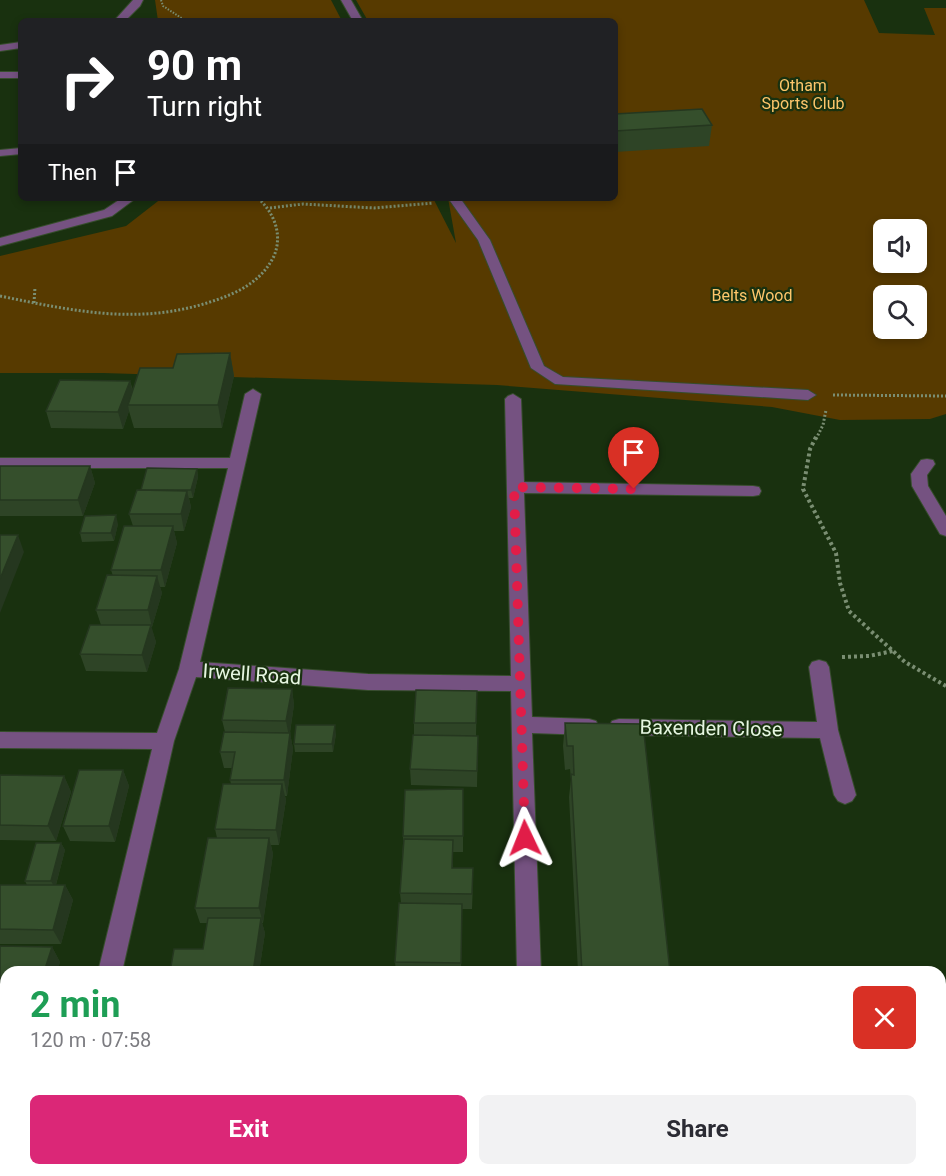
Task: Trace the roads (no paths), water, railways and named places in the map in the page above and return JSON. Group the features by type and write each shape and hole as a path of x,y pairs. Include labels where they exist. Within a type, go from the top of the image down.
{"street":[{"path":"122,18 137,4 138,0"},
{"path":"346,0 356,18"},
{"path":"0,48 18,45"},
{"path":"0,75 18,75"},
{"path":"0,153 18,151"},
{"path":"0,242 108,213 126,201"},
{"path":"456,201 484,240 538,368 560,381 808,395"},
{"path":"189,669 253,394"},
{"path":"513,399 529,966"},
{"path":"0,464 237,463"},
{"path":"927,464 919,474 920,486 946,530"},
{"path":"514,487 753,491"},
{"path":"819,667 828,730 845,795"},
{"name":"Irwell Road","path":"111,966 164,741 189,669 368,682 520,684"},
{"name":"Baxenden Close","path":"522,726 828,730"},
{"path":"0,740 164,741"}],"park label":[{"name":"Otham Sports Club","path":"803,94"},
{"name":"Belts Wood","path":"752,295"}]}
